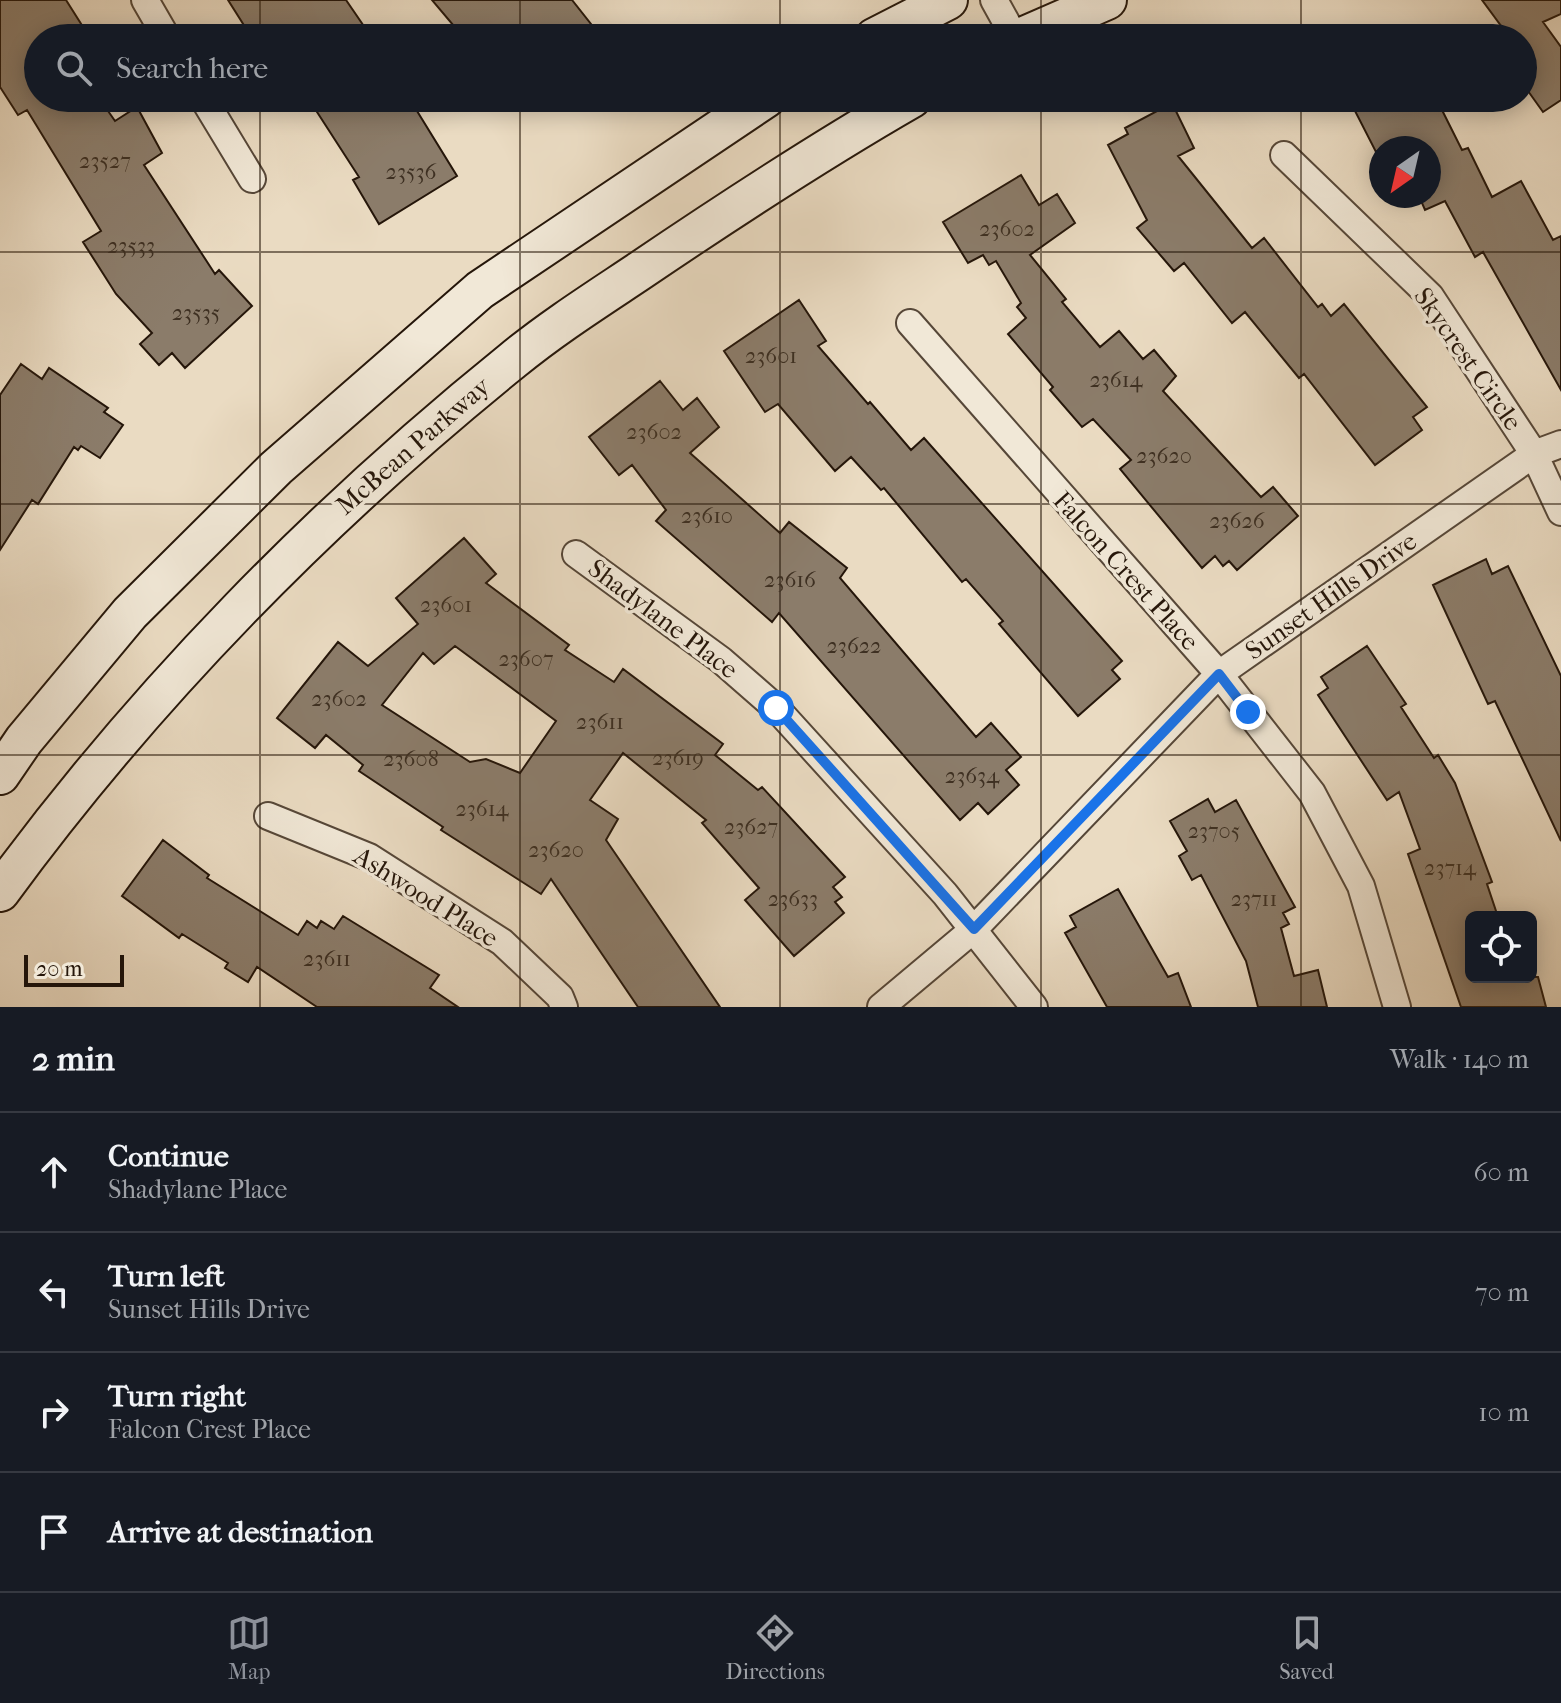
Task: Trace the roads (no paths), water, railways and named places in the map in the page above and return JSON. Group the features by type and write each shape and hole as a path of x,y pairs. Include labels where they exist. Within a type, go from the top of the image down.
{"main road":[{"path":"901,24 948,0"},
{"path":"1051,24 1107,0"},
{"path":"0,775 24,740 130,613 276,468 480,290 646,175 744,112"},
{"name":"McBean Parkway","path":"0,892 44,832 153,705 303,543 514,358 750,195 889,112"}],"street":[{"path":"145,0 159,24"},
{"path":"994,0 1009,24"},
{"path":"211,112 252,179"},
{"name":"Skycrest Circle","path":"1284,155 1430,296 1534,454 1561,512"},
{"name":"Falcon Crest Place","path":"910,323 1219,674 1312,793 1361,886 1397,1007"},
{"name":"Sunset Hills Drive","path":"881,1007 974,929 1219,674 1534,454 1561,444"},
{"name":"Shadylane Place","path":"576,554 721,660 776,708 974,929 1034,1007"},
{"name":"Ashwood Place","path":"268,816 369,857 489,934 560,997 564,1007"}]}
